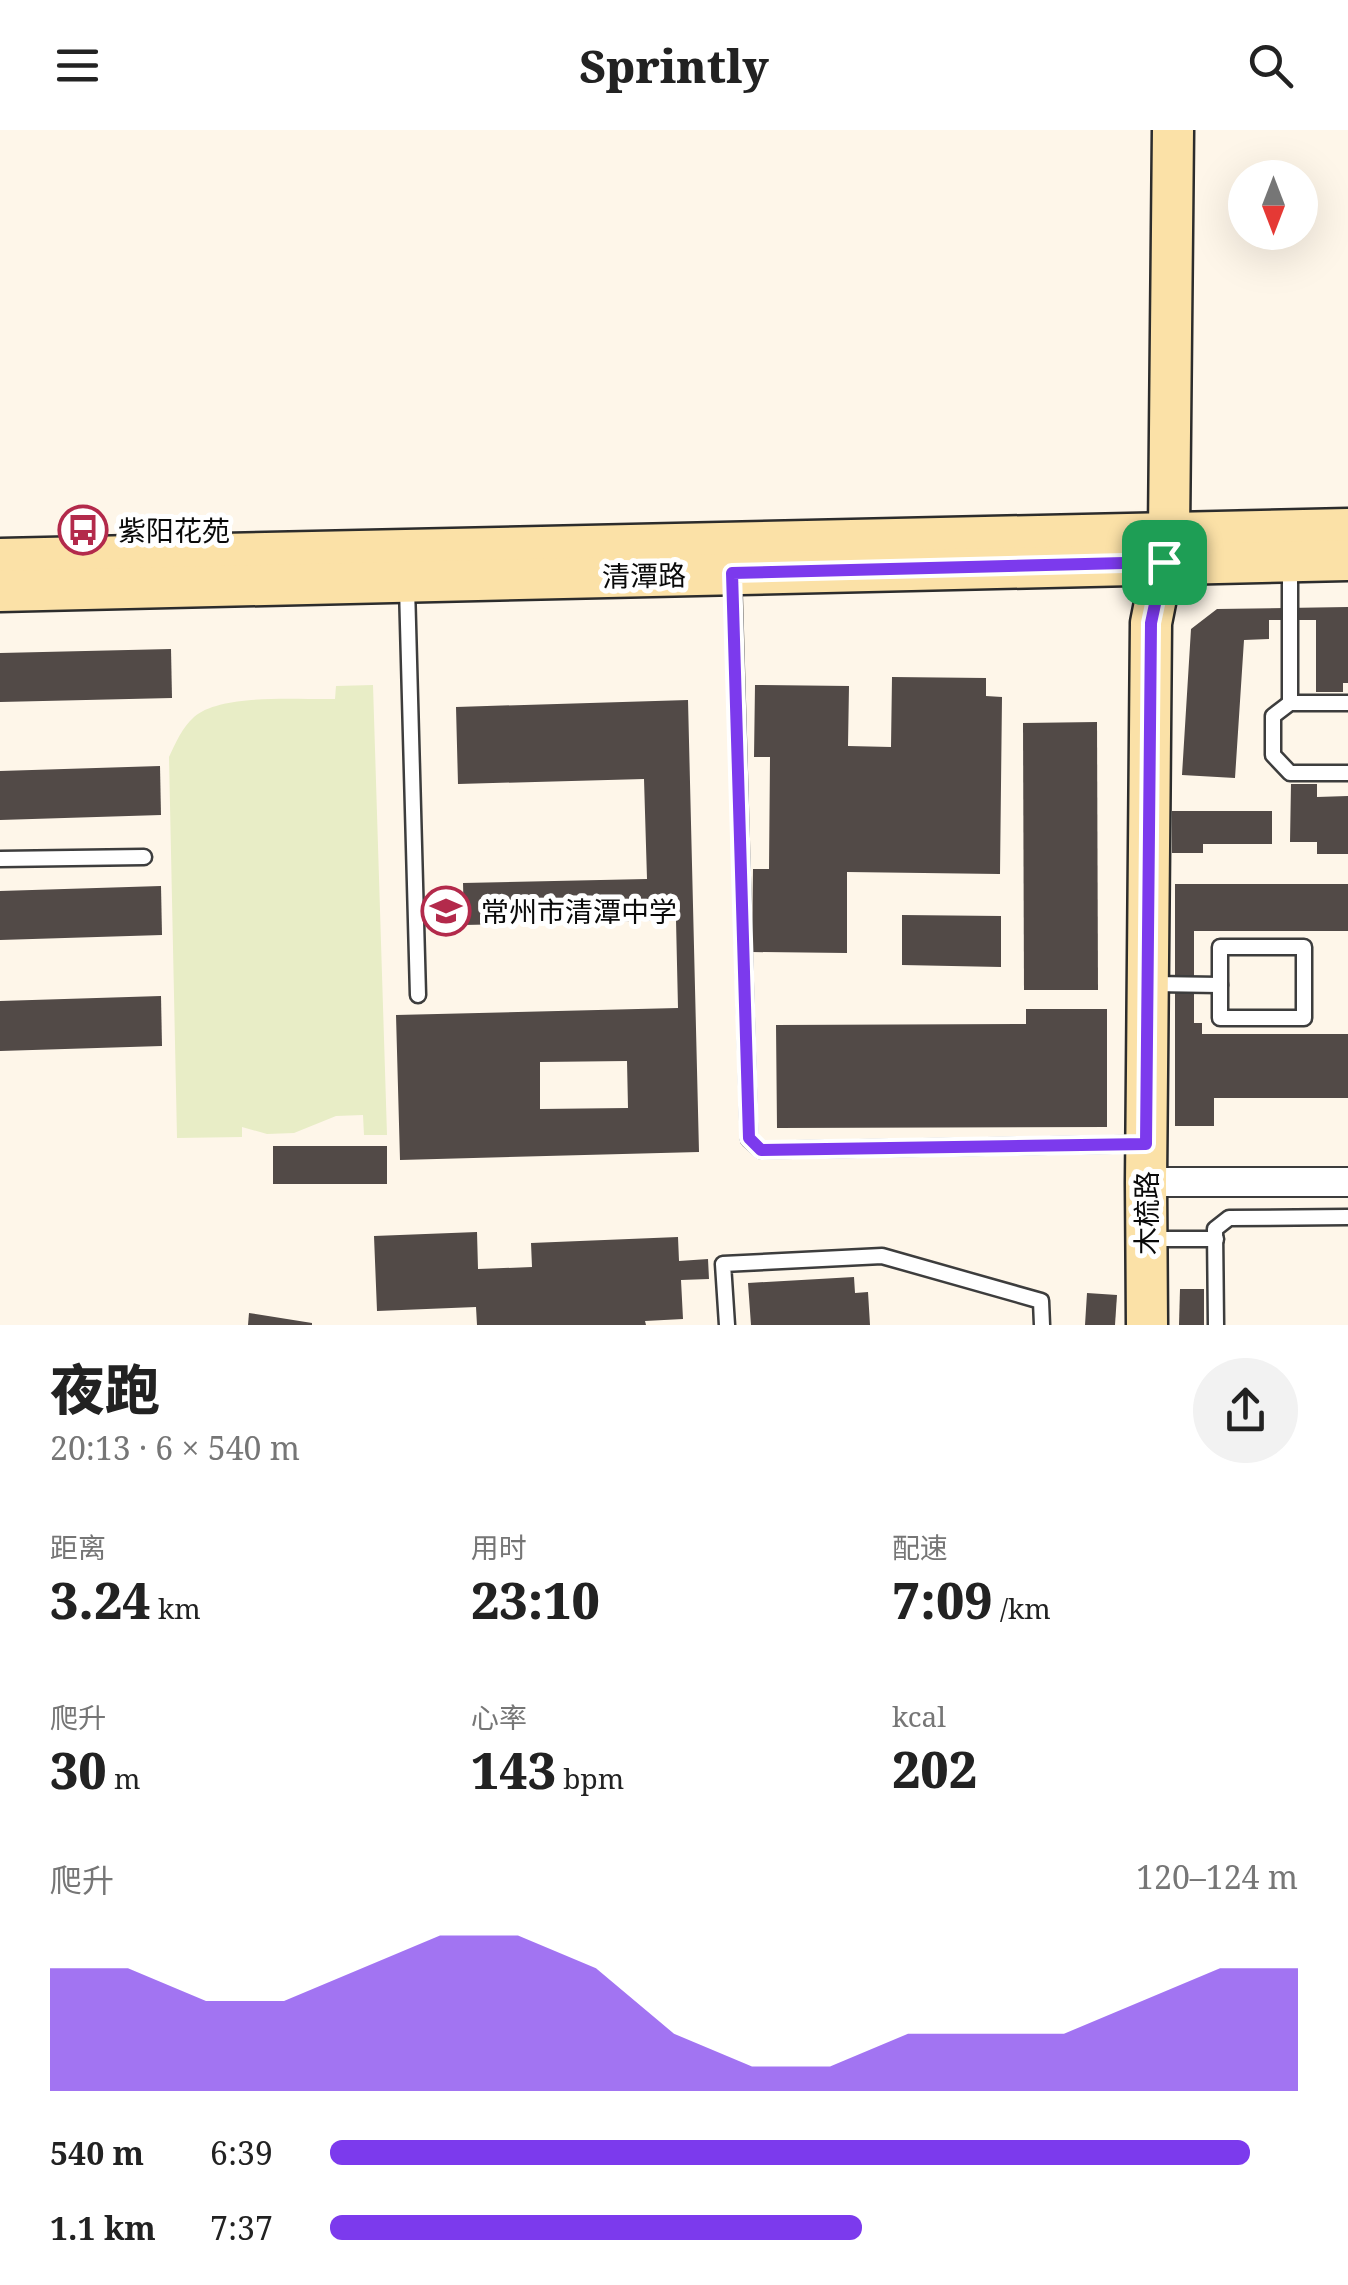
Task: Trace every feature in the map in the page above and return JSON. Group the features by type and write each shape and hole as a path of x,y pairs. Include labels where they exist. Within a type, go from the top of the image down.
{"main road":[{"name":"木梳路","path":"1148,1325 1151,623 1166,547 1173,130"},
{"name":"清潭路","path":"0,591 732,573 1166,547 1348,529"},
{"name":"清潭路","path":"0,559 1166,547 1290,560 1348,560"}],"street":[{"path":"1146,1163 1348,1182"}],"lane":[{"path":"1290,560 1290,703"},
{"path":"732,573 749,1138 761,1150 1146,1163"},
{"path":"406,581 418,995"},
{"path":"1348,703 1290,703 1273,716 1273,756 1290,773 1348,773"},
{"path":"0,859 144,857"},
{"path":"1220,946 1304,946 1304,1018 1220,1018 1220,985 1220,946"},
{"path":"1148,984 1220,985"},
{"path":"1216,1325 1215,1229 1230,1218 1348,1217"},
{"path":"1146,1239 1216,1239"},
{"path":"727,1325 723,1264 882,1256 1042,1301 1042,1325"}],"green space":[{"path":"373,685 387,1135 364,1135 363,1115 336,1116 294,1133 267,1134 242,1127 242,1137 177,1138 169,757 186,726 206,709 261,699 335,699 336,686"}],"building":[{"path":"1348,607 1348,683 1343,683 1343,692 1316,692 1316,620 1269,620 1269,639 1244,640 1235,778 1182,775 1191,629 1217,609"},
{"path":"171,649 172,698 0,702 0,653"},
{"path":"892,677 986,678 986,696 1002,697 1000,874 847,872 847,953 752,952 753,869 769,869 770,757 754,757 755,685 849,686 848,746 891,747"},
{"path":"688,700 699,1152 400,1160 396,1015 678,1008 676,920 464,925 463,883 647,879 644,779 458,784 456,707","holes":["627,1061 628,1108 540,1109 540,1062"]},
{"path":"1097,722 1098,990 1024,990 1023,723"},
{"path":"160,766 161,815 0,820 0,771"},
{"path":"1291,784 1317,784 1317,797 1348,796 1348,854 1317,854 1317,842 1290,842"},
{"path":"1172,811 1272,811 1272,844 1203,844 1203,853 1172,853"},
{"path":"1175,884 1348,884 1348,931 1194,931 1194,1023 1202,1023 1202,1034 1348,1034 1348,1098 1214,1098 1214,1126 1175,1126"},
{"path":"161,886 162,935 0,940 0,891"},
{"path":"902,915 1001,916 1001,967 902,965"},
{"path":"161,996 162,1046 0,1051 0,1001"},
{"path":"1026,1009 1107,1009 1107,1127 777,1128 776,1025 1026,1024"},
{"path":"273,1146 387,1146 387,1184 273,1184"},
{"path":"477,1232 478,1269 532,1267 531,1243 678,1237 679,1261 708,1259 709,1279 681,1280 683,1319 645,1321 646,1325 477,1325 476,1307 377,1311 374,1236"},
{"path":"854,1277 855,1293 868,1292 870,1325 751,1325 748,1283"},
{"path":"1180,1289 1204,1289 1204,1325 1179,1325"},
{"path":"1087,1293 1117,1295 1115,1325 1085,1325"},
{"path":"249,1313 312,1323 312,1325 248,1325"}],"place":[{"name":"紫阳花苑","path":"83,530"},
{"name":"常州市清潭中学","path":"446,911"}],"route":[{"path":"1164,562 1151,623 1146,1144 761,1150 749,1138 732,573 1164,562"}]}
